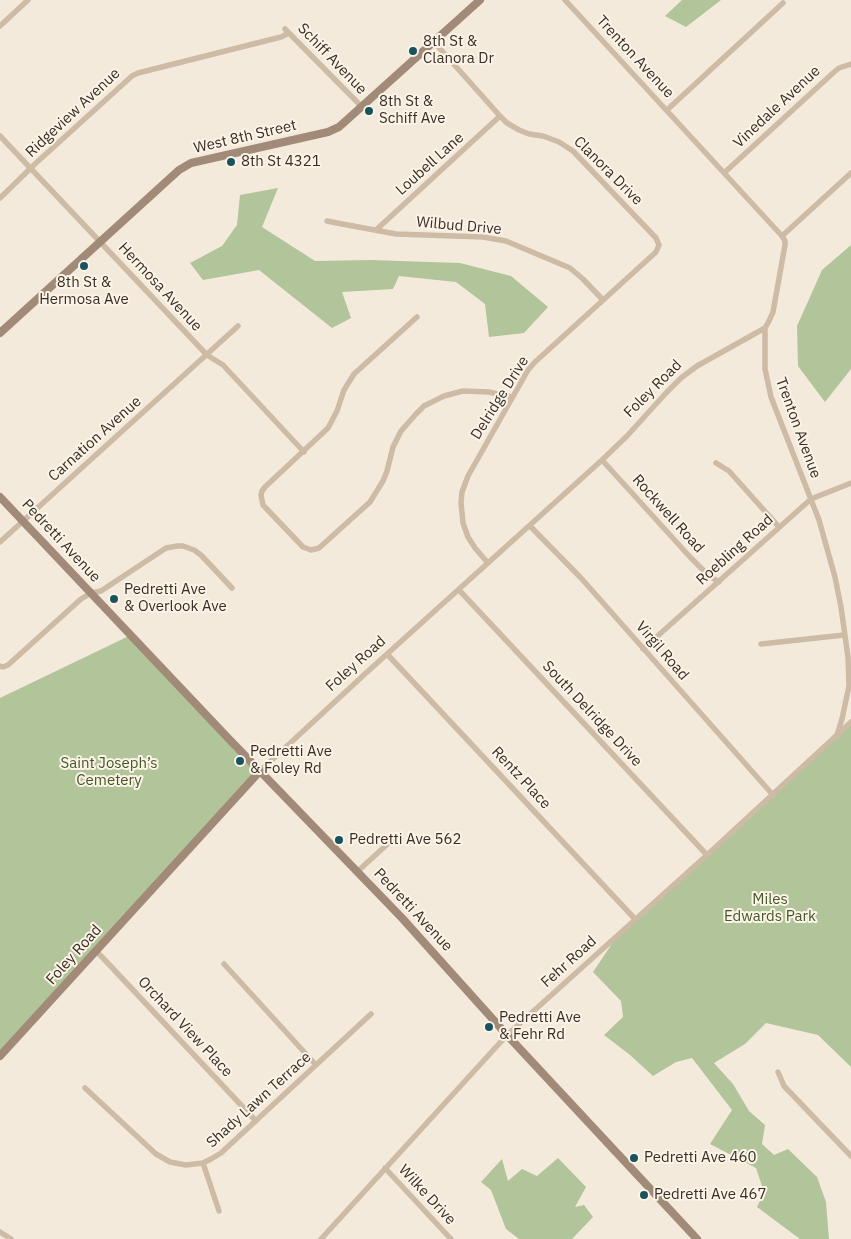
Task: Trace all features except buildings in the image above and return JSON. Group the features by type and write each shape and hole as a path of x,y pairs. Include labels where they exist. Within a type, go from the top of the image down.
{"street":[{"path":"0,26 28,0"},
{"name":"West 8th Street","path":"0,333 179,170 191,164 339,127 480,0"},
{"name":"Trenton Avenue","path":"565,0 782,236 785,245 776,295 769,321 764,328 765,369 769,390 811,499 828,550 834,577 848,657 849,686 837,735"},
{"path":"666,110 783,3"},
{"name":"Schiff Avenue","path":"287,31 362,107"},
{"name":"Ridgeview Avenue","path":"0,198 132,76 281,37 287,31"},
{"name":"Clanora Drive","path":"434,42 507,123 529,134 551,138 573,151 656,238 659,245 653,255"},
{"name":"Vinedale Avenue","path":"724,173 833,73 839,68 851,64"},
{"name":"Loubell Lane","path":"376,230 500,116"},
{"name":"Hermosa Avenue","path":"0,136 206,356 223,365 304,452"},
{"path":"782,236 851,173"},
{"name":"Wilbud Drive","path":"327,220 396,234 483,237 506,241 570,268 584,279 603,300"},
{"name":"Delridge Drive","path":"488,563 475,548 466,532 461,512 462,492 468,476 528,370 653,255"},
{"path":"417,317 354,374 344,390 333,421 322,435 265,487 261,496 263,504 303,547 311,550 319,548 362,509 376,493 385,476 393,447 401,431 424,406 444,396 463,391 489,392 512,397"},
{"name":"Carnation Avenue","path":"0,542 238,326"},
{"name":"Foley Road","path":"0,1056 260,771 602,460 682,378 697,366 764,328"},
{"name":"Rockwell Road","path":"602,460 690,557 708,575 719,582"},
{"path":"716,462 729,471 780,527"},
{"name":"Roebling Road","path":"642,648 811,499 851,483"},
{"name":"Pedretti Avenue","path":"0,497 222,732 358,871 507,1035 697,1239"},
{"name":"Virgil Road","path":"530,526 582,578 773,795"},
{"path":"0,666 8,665 81,599 91,593 101,591 160,550 177,546 188,548 201,555 232,588"},
{"name":"South Delridge Drive","path":"459,590 707,855"},
{"path":"762,644 844,635"},
{"name":"Rentz Place","path":"387,654 635,919"},
{"name":"Fehr Road","path":"321,1239 507,1035 773,795 851,722"},
{"path":"358,871 393,840"},
{"name":"Orchard View Place","path":"96,951 256,1121"},
{"path":"224,964 316,1065"},
{"name":"Shady Lawn Terrace","path":"85,1088 156,1154 170,1162 186,1165 203,1163 221,1153 371,1014"},
{"path":"778,1072 784,1086 851,1156"},
{"path":"203,1163 219,1211"},
{"name":"Wilke Drive","path":"385,1168 449,1238"},
{"path":"0,1232 11,1239"}],"green space":[{"path":"682,0 721,0 686,27 665,16"},
{"path":"278,188 262,227 315,261 371,260 460,263 511,276 548,307 524,333 489,337 485,304 456,282 399,276 393,289 342,292 351,318 332,328 259,270 203,280 190,263 222,246 237,225 240,195"},
{"path":"851,245 851,369 825,402 798,366 797,326 822,270"},
{"name":"Saint Joseph’s Cemetery","path":"131,635 260,771 0,1056 0,698"},
{"name":"Miles Edwards Park","path":"851,722 851,1067 818,1035 766,1023 745,1044 714,1063 733,1084 749,1111 765,1125 762,1144 774,1155 788,1149 817,1177 826,1202 829,1239 800,1239 757,1207 764,1192 756,1168 710,1144 732,1110 692,1058 676,1062 653,1076 604,1035 623,1017 621,1001 593,972 620,932"},
{"path":"558,1158 586,1187 575,1207 584,1205 593,1217 572,1239 519,1239 506,1229 491,1190 481,1182 502,1159 508,1181 522,1169 537,1176"}],"place":[{"name":"8th St & Clanora Dr","path":"413,51"},
{"name":"8th St & Schiff Ave","path":"369,111"},
{"name":"8th St 4321","path":"231,162"},
{"name":"8th St & Hermosa Ave","path":"84,266"},
{"name":"Pedretti Ave & Overlook Ave","path":"114,599"},
{"name":"Pedretti Ave & Foley Rd","path":"240,761"},
{"name":"Pedretti Ave 562","path":"339,840"},
{"name":"Pedretti Ave & Fehr Rd","path":"489,1027"},
{"name":"Pedretti Ave 460","path":"634,1158"},
{"name":"Pedretti Ave 467","path":"644,1195"}]}
